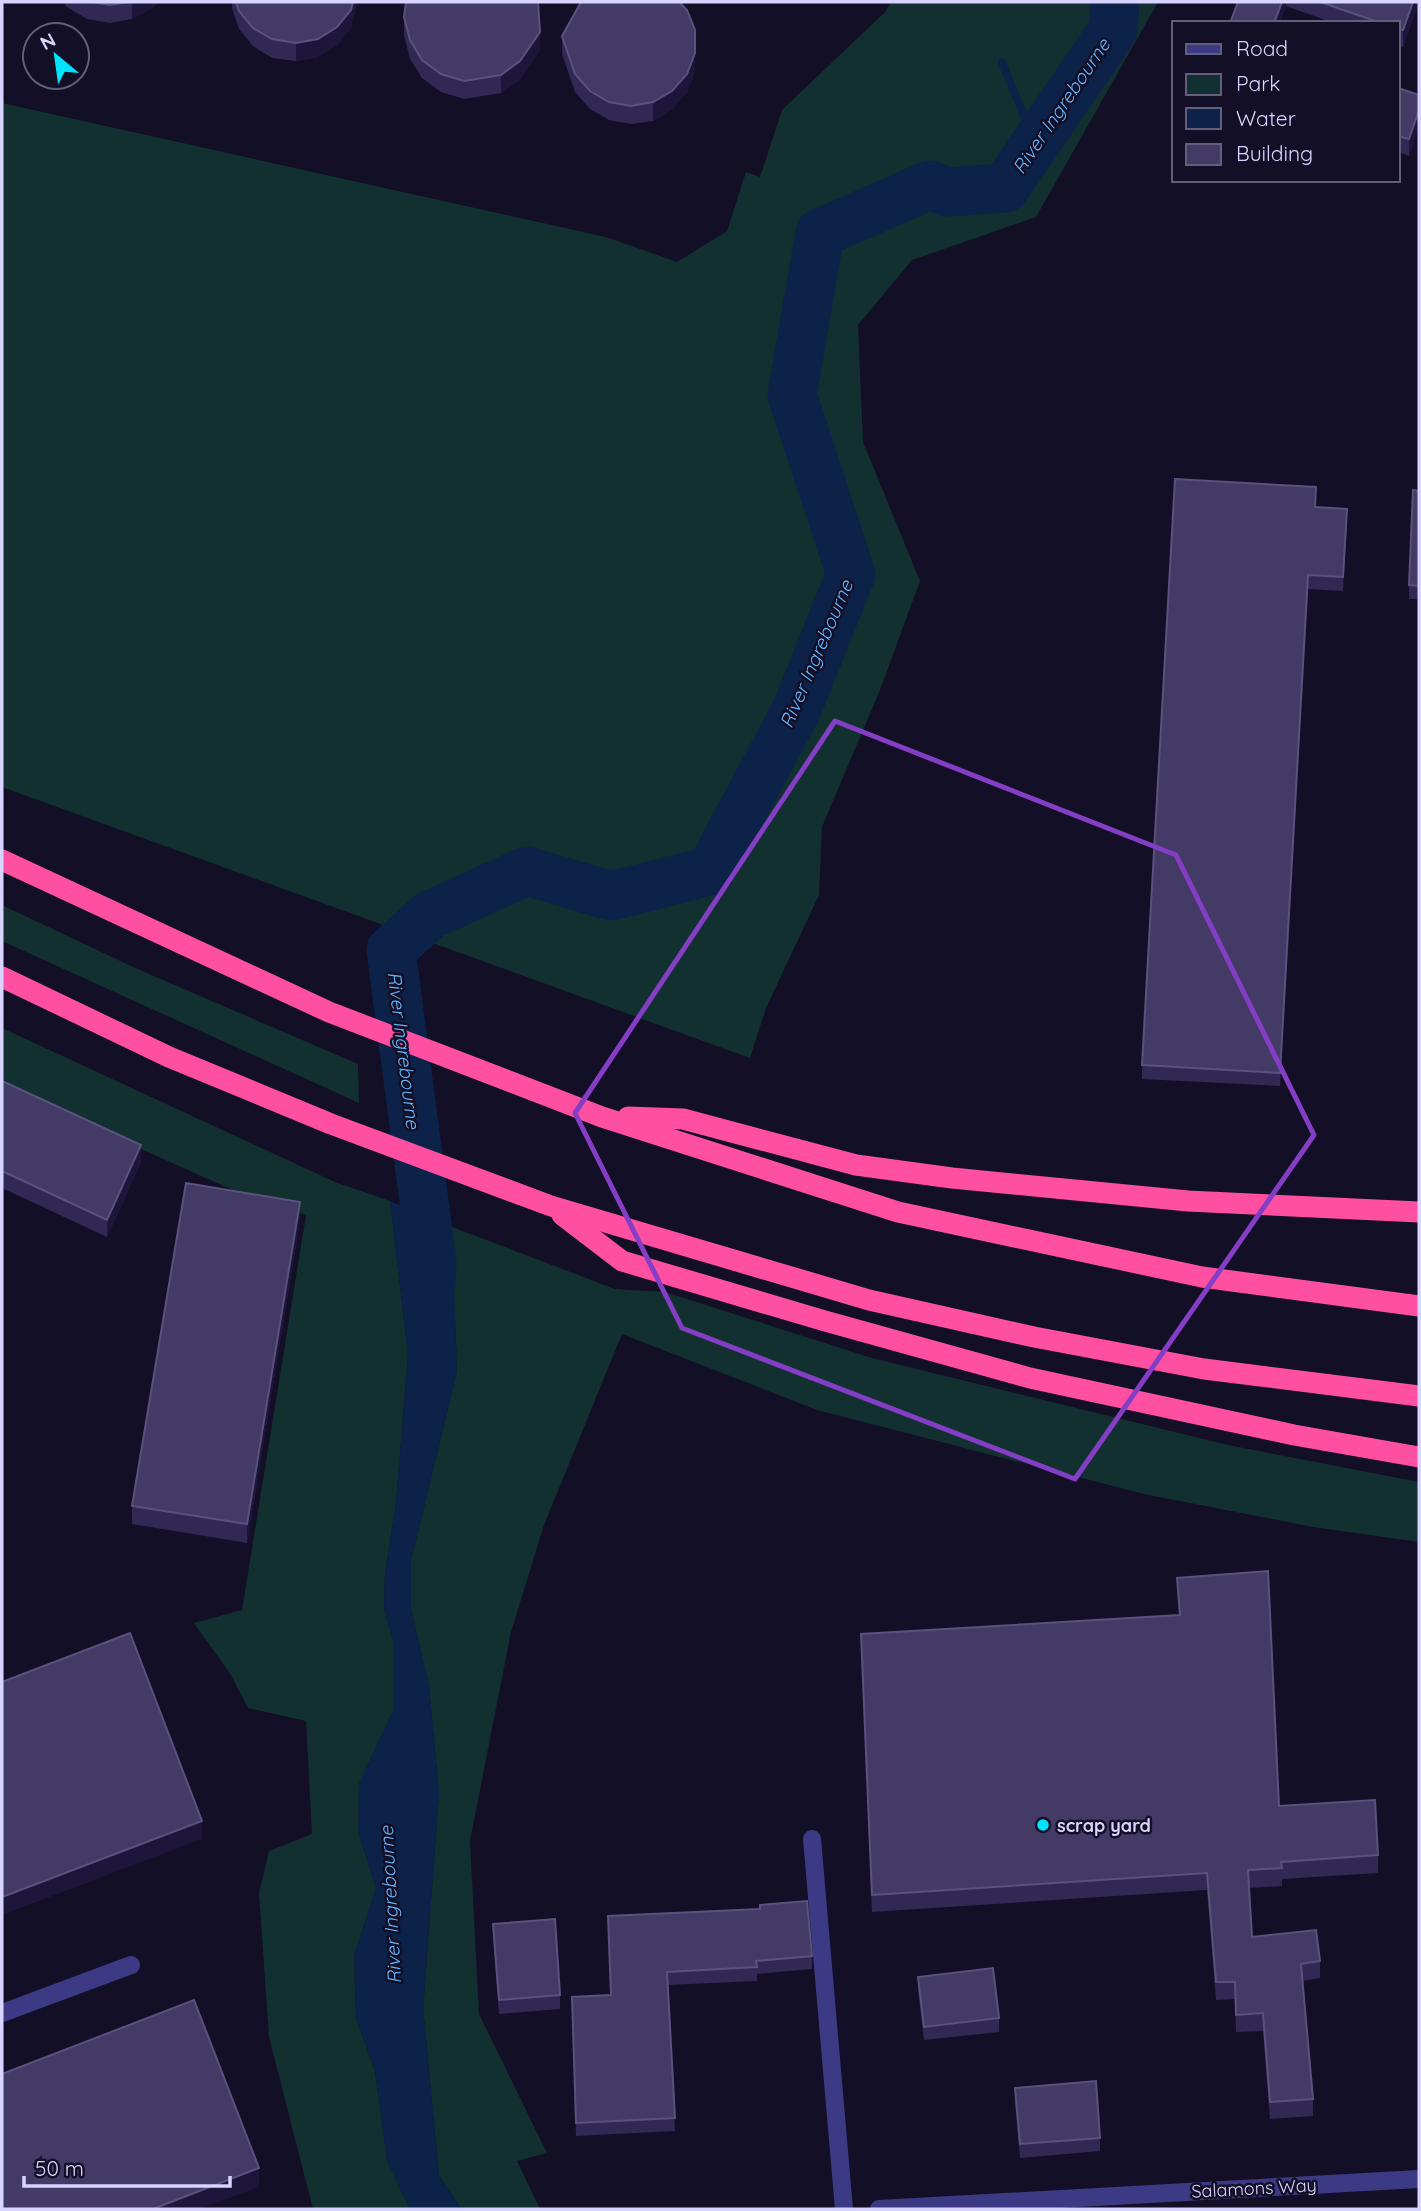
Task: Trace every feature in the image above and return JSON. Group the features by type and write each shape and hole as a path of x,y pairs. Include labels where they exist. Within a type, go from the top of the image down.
{"highway":[{"path":"2,860 329,1012 602,1116 898,1212 1202,1277 1419,1306"},
{"path":"2,977 169,1057 331,1124 551,1206 869,1300 1034,1337 1204,1369 1419,1396"},
{"path":"602,1116 682,1119 856,1165 965,1180 1188,1201 1419,1212"},
{"path":"551,1206 622,1261 825,1321 1030,1378 1294,1435 1419,1457"}],"street":[{"path":"812,1839 844,2209"},
{"path":"2,2014 131,1965"},
{"name":"Salamons Way","path":"879,2209 1419,2179"}],"highlighted area":[{"path":"835,721 1176,855 1314,1135 1075,1479 682,1328 575,1113"}],"green space":[{"path":"891,2 1158,2 1036,217 912,260 858,325 863,442 920,581 880,690 822,827 819,895 766,1008 750,1058 2,787 2,103 606,237 677,262 727,231 746,172 760,177 782,110 885,12"},
{"path":"2,905 133,967 358,1064 359,1103 2,941"},
{"path":"2,1028 335,1182 390,1201 408,1354 396,1503 385,1573 384,1609 393,1640 393,1711 359,1784 358,1831 376,1888 354,1956 356,2018 375,2071 387,2160 410,2209 313,2209 269,2037 259,1893 269,1851 312,1834 306,1721 248,1708 231,1675 194,1623 242,1610 306,1215 235,1191 2,1087"},
{"path":"447,1225 615,1289 665,1292 872,1358 1228,1445 1419,1482 1419,1542 1313,1527 1144,1494 817,1410 622,1334 544,1525 511,1632 470,1841 479,2014 547,2153 517,2161 540,2209 461,2209 439,2175 423,2009 439,1793 429,1686 411,1609 411,1560 457,1371 452,1243"}],"water":[{"path":"390,1201 447,1225 452,1243 457,1371 411,1560 411,1609 429,1686 439,1793 423,2009 439,2175 461,2209 410,2209 387,2160 375,2071 356,2018 354,1956 376,1888 358,1831 359,1784 393,1711 393,1640 384,1609 385,1573 396,1503 408,1354"}],"building":[{"path":"93,2 128,2 110,5"},
{"path":"236,2 353,2 351,10 337,27 318,39 296,43 272,39 253,28 239,11"},
{"path":"406,2 538,2 540,32 520,61 501,75 464,81 441,74 422,60 410,40 404,17"},
{"path":"581,2 679,2 687,10 695,30 695,53 687,74 672,91 653,102 631,106 609,102 590,91 575,74 562,36"},
{"path":"1238,2 1282,2 1275,21 1231,21"},
{"path":"1320,2 1413,2 1403,30 1400,29 1400,21 1375,21"},
{"path":"1400,89 1419,95 1419,110 1409,139 1400,137"},
{"path":"1175,479 1316,487 1315,507 1347,509 1343,577 1308,575 1280,1073 1142,1065"},
{"path":"1413,490 1419,491 1419,586 1409,585"},
{"path":"2,1081 141,1145 107,1220 2,1171"},
{"path":"186,1183 300,1202 247,1524 132,1506"},
{"path":"1268,1571 1279,1806 1375,1800 1378,1855 1281,1862 1282,1868 1248,1870 1252,1937 1316,1930 1320,1961 1301,1964 1313,2099 1270,2102 1263,2013 1236,2015 1235,1982 1216,1982 1207,1873 872,1895 861,1634 1180,1615 1177,1578"},
{"path":"130,1633 202,1821 2,1897 2,1682"},
{"path":"807,1901 812,1956 756,1961 757,1967 667,1972 675,2118 576,2123 572,1997 611,1995 608,1916 760,1909 760,1905"},
{"path":"555,1919 560,1995 499,2000 493,1924"},
{"path":"993,1968 999,2018 924,2027 918,1977"},
{"path":"194,2000 259,2168 153,2209 2,2209 2,2074"},
{"path":"1096,2081 1100,2138 1020,2144 1015,2088"}],"waterway":[{"name":"River Ingrebourne","path":"431,1284 432,1262 391,950 430,915 527,871 611,896 710,871 796,711 851,574 792,395 820,233 930,185 947,192 1005,188 1113,30 1115,2"},
{"path":"1002,62 1035,143"}],"place":[{"name":"scrap yard","path":"1043,1825"}]}
